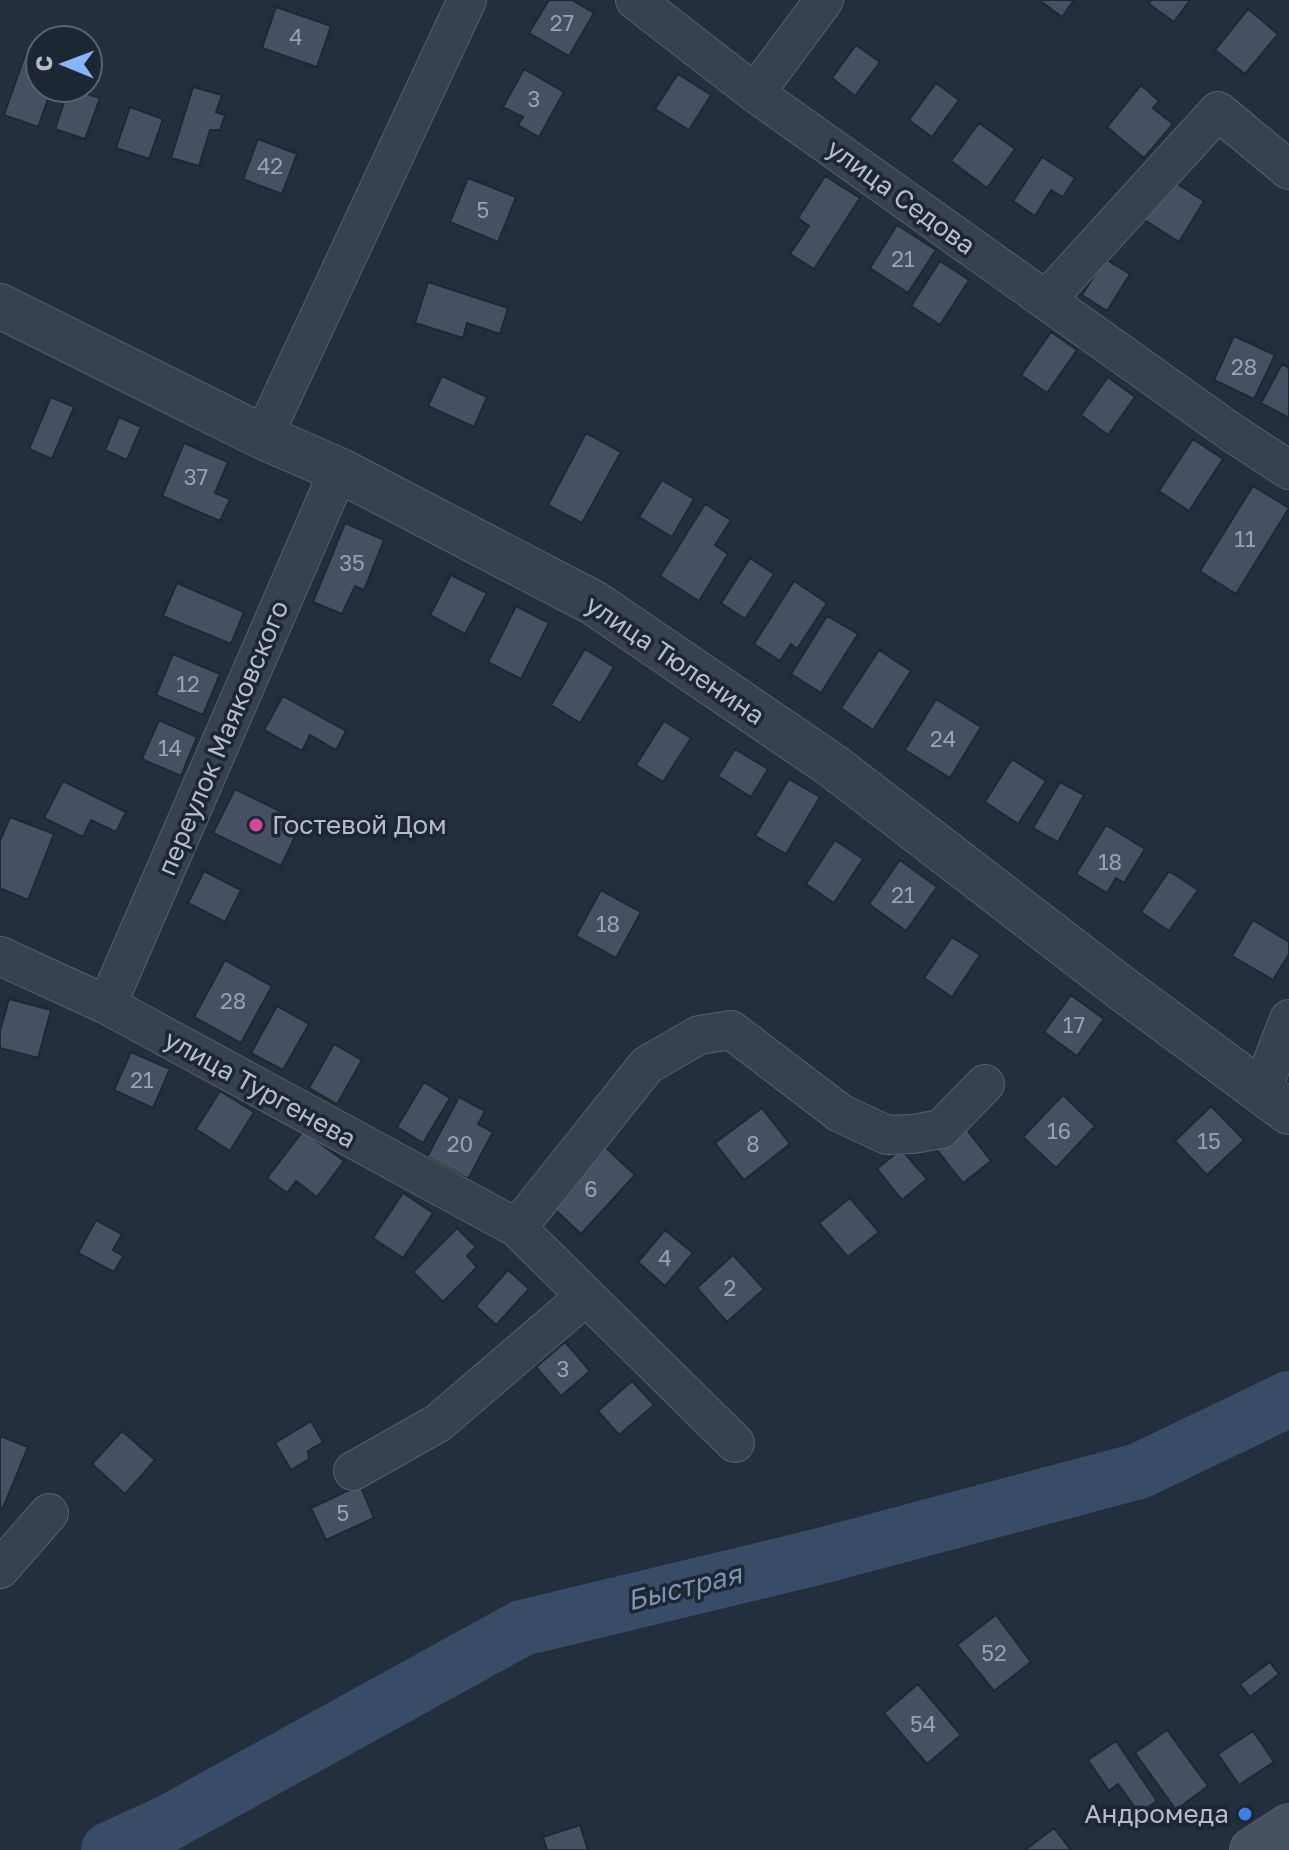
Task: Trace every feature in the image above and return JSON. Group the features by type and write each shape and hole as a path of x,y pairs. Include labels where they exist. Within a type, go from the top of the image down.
{"main road":[{"path":"1252,1850 1289,1826"}],"street":[{"path":"263,437 467,0"},
{"name":"улица Седова","path":"635,0 755,93 1289,470"},
{"path":"755,93 824,0"},
{"path":"1046,300 1218,111 1289,170"},
{"name":"улица Тюленина","path":"0,306 263,437 339,470 594,603 833,766 1275,1102"},
{"name":"переулок Маяковского","path":"107,1005 339,470"},
{"name":"улица Тургенева","path":"0,956 107,1005 517,1228 735,1443"},
{"path":"1275,1102 1289,1019"},
{"path":"517,1228 647,1065 699,1035 731,1030 840,1113 887,1135 941,1129 985,1084"},
{"path":"353,1471 438,1423 586,1296"},
{"path":"0,1569 49,1513"}],"building":[{"path":"549,0 572,0 594,13 569,56 529,33"},
{"path":"1039,0 1074,0 1062,17"},
{"path":"1151,0 1190,0 1174,22 1149,4"},
{"path":"276,7 331,26 317,67 262,48"},
{"path":"1248,9 1278,34 1245,74 1215,50"},
{"path":"856,45 880,62 855,96 832,78"},
{"path":"24,58 24,104 46,104 38,127 4,115"},
{"path":"524,69 564,92 539,137 518,125 523,117 503,107"},
{"path":"678,74 711,95 689,130 655,109"},
{"path":"936,83 959,100 932,137 909,120"},
{"path":"1141,85 1159,101 1153,108 1173,124 1144,158 1107,127"},
{"path":"193,87 222,95 216,112 225,115 220,130 210,130 199,166 171,158"},
{"path":"64,104 98,104 85,139 55,129"},
{"path":"130,107 163,119 149,159 116,148"},
{"path":"979,123 1015,149 987,188 951,161"},
{"path":"258,139 297,154 282,194 243,179"},
{"path":"1042,157 1075,178 1063,197 1051,190 1035,216 1013,201"},
{"path":"825,176 860,198 814,269 790,254 809,226 798,218"},
{"path":"468,178 516,197 498,242 450,222"},
{"path":"1168,178 1204,201 1179,242 1143,219"},
{"path":"897,225 936,250 908,293 870,268"},
{"path":"1105,259 1130,274 1107,311 1082,295"},
{"path":"940,261 969,280 940,325 911,306"},
{"path":"428,282 508,308 500,334 467,323 463,338 415,323"},
{"path":"1051,332 1077,350 1047,393 1021,375"},
{"path":"1234,336 1275,355 1254,399 1214,380"},
{"path":"1282,364 1289,368 1289,418 1261,403"},
{"path":"442,376 487,397 474,427 428,406"},
{"path":"1108,377 1135,397 1108,435 1081,415"},
{"path":"51,397 74,407 52,459 29,449"},
{"path":"119,417 141,427 127,460 105,450"},
{"path":"586,433 621,452 582,523 548,505"},
{"path":"1193,439 1223,459 1189,511 1159,491"},
{"path":"184,443 228,462 215,493 230,499 220,521 162,496"},
{"path":"662,480 694,499 672,537 639,517"},
{"path":"1253,486 1289,508 1236,594 1200,571"},
{"path":"705,504 731,520 715,545 728,554 699,601 660,576"},
{"path":"345,523 384,540 364,590 355,586 342,614 313,602"},
{"path":"750,558 774,574 745,619 721,603"},
{"path":"451,575 487,593 465,634 430,615"},
{"path":"794,581 827,603 797,649 791,644 780,661 754,644"},
{"path":"177,583 244,612 231,644 163,616"},
{"path":"516,606 549,623 521,679 488,662"},
{"path":"827,616 858,634 821,693 791,674"},
{"path":"585,649 614,667 580,723 551,705"},
{"path":"879,650 911,671 873,730 841,708"},
{"path":"173,654 220,674 203,715 156,695"},
{"path":"283,696 346,731 336,750 310,735 302,751 264,730"},
{"path":"936,699 981,727 950,778 905,750"},
{"path":"159,720 197,737 181,776 142,759"},
{"path":"664,721 691,738 663,782 636,765"},
{"path":"735,749 768,769 751,797 718,776"},
{"path":"1012,759 1046,781 1018,824 985,802"},
{"path":"789,779 820,797 786,854 755,836"},
{"path":"63,781 126,812 116,832 91,820 83,837 44,818"},
{"path":"1060,782 1084,795 1058,842 1033,828"},
{"path":"235,789 302,822 281,866 213,833"},
{"path":"10,817 54,834 28,900 0,888 0,841"},
{"path":"1106,825 1145,849 1124,883 1116,878 1107,893 1076,874"},
{"path":"835,840 863,859 834,903 806,884"},
{"path":"900,860 937,887 906,931 869,904"},
{"path":"204,871 241,890 225,922 188,903"},
{"path":"1169,871 1198,890 1169,931 1141,912"},
{"path":"601,890 641,912 616,958 576,936"},
{"path":"1253,920 1289,942 1289,954 1273,980 1232,956"},
{"path":"952,937 980,955 952,997 924,978"},
{"path":"225,960 272,986 241,1043 194,1017"},
{"path":"1071,995 1104,1019 1077,1056 1044,1032"},
{"path":"9,999 51,1010 38,1058 0,1048 0,1031"},
{"path":"277,1006 309,1024 283,1070 251,1053"},
{"path":"334,1044 362,1060 337,1104 309,1088"},
{"path":"131,1052 170,1069 153,1108 114,1090"},
{"path":"424,1082 450,1098 423,1143 397,1127"},
{"path":"220,1091 254,1112 230,1151 196,1129"},
{"path":"1063,1095 1095,1126 1056,1168 1023,1137"},
{"path":"459,1097 485,1111 478,1124 493,1132 468,1179 427,1157"},
{"path":"1211,1106 1244,1140 1207,1175 1175,1141"},
{"path":"762,1108 790,1144 744,1180 715,1143"},
{"path":"961,1122 991,1161 963,1183 933,1145"},
{"path":"303,1131 344,1161 317,1197 296,1181 287,1193 267,1178"},
{"path":"602,1144 635,1175 581,1234 548,1203"},
{"path":"901,1149 927,1179 902,1200 877,1169"},
{"path":"403,1193 433,1213 403,1258 373,1238"},
{"path":"850,1198 879,1232 848,1257 819,1223"},
{"path":"96,1220 122,1234 113,1250 123,1256 114,1272 78,1253"},
{"path":"457,1228 476,1247 467,1256 477,1267 443,1302 413,1272"},
{"path":"665,1230 693,1253 665,1286 638,1262"},
{"path":"733,1255 764,1289 727,1322 697,1288"},
{"path":"508,1270 529,1289 496,1325 476,1306"},
{"path":"565,1342 590,1371 561,1396 536,1367"},
{"path":"632,1381 654,1405 619,1435 598,1411"},
{"path":"311,1421 323,1442 308,1451 309,1459 291,1470 275,1443"},
{"path":"122,1431 155,1460 125,1494 92,1464"},
{"path":"0,1436 28,1447 3,1508 0,1507"},
{"path":"360,1485 374,1518 326,1540 311,1508"},
{"path":"996,1615 1031,1662 994,1691 957,1645"},
{"path":"1270,1662 1279,1674 1250,1697 1240,1684"},
{"path":"918,1684 961,1735 927,1764 884,1713"},
{"path":"1167,1730 1208,1786 1176,1810 1135,1753"},
{"path":"1253,1731 1274,1762 1239,1785 1218,1754"},
{"path":"1116,1741 1157,1801 1139,1813 1118,1784 1109,1791 1088,1760"},
{"path":"580,1825 588,1850 547,1850 543,1837"},
{"path":"1054,1828 1071,1850 1025,1850"}],"waterway":[{"name":"Быстрая","path":"109,1850 168,1823 522,1628 817,1557 1139,1471 1289,1399"}],"place":[{"name":"Гостевой Дом","path":"256,825"},
{"name":"Андромеда","path":"1245,1814"}]}
